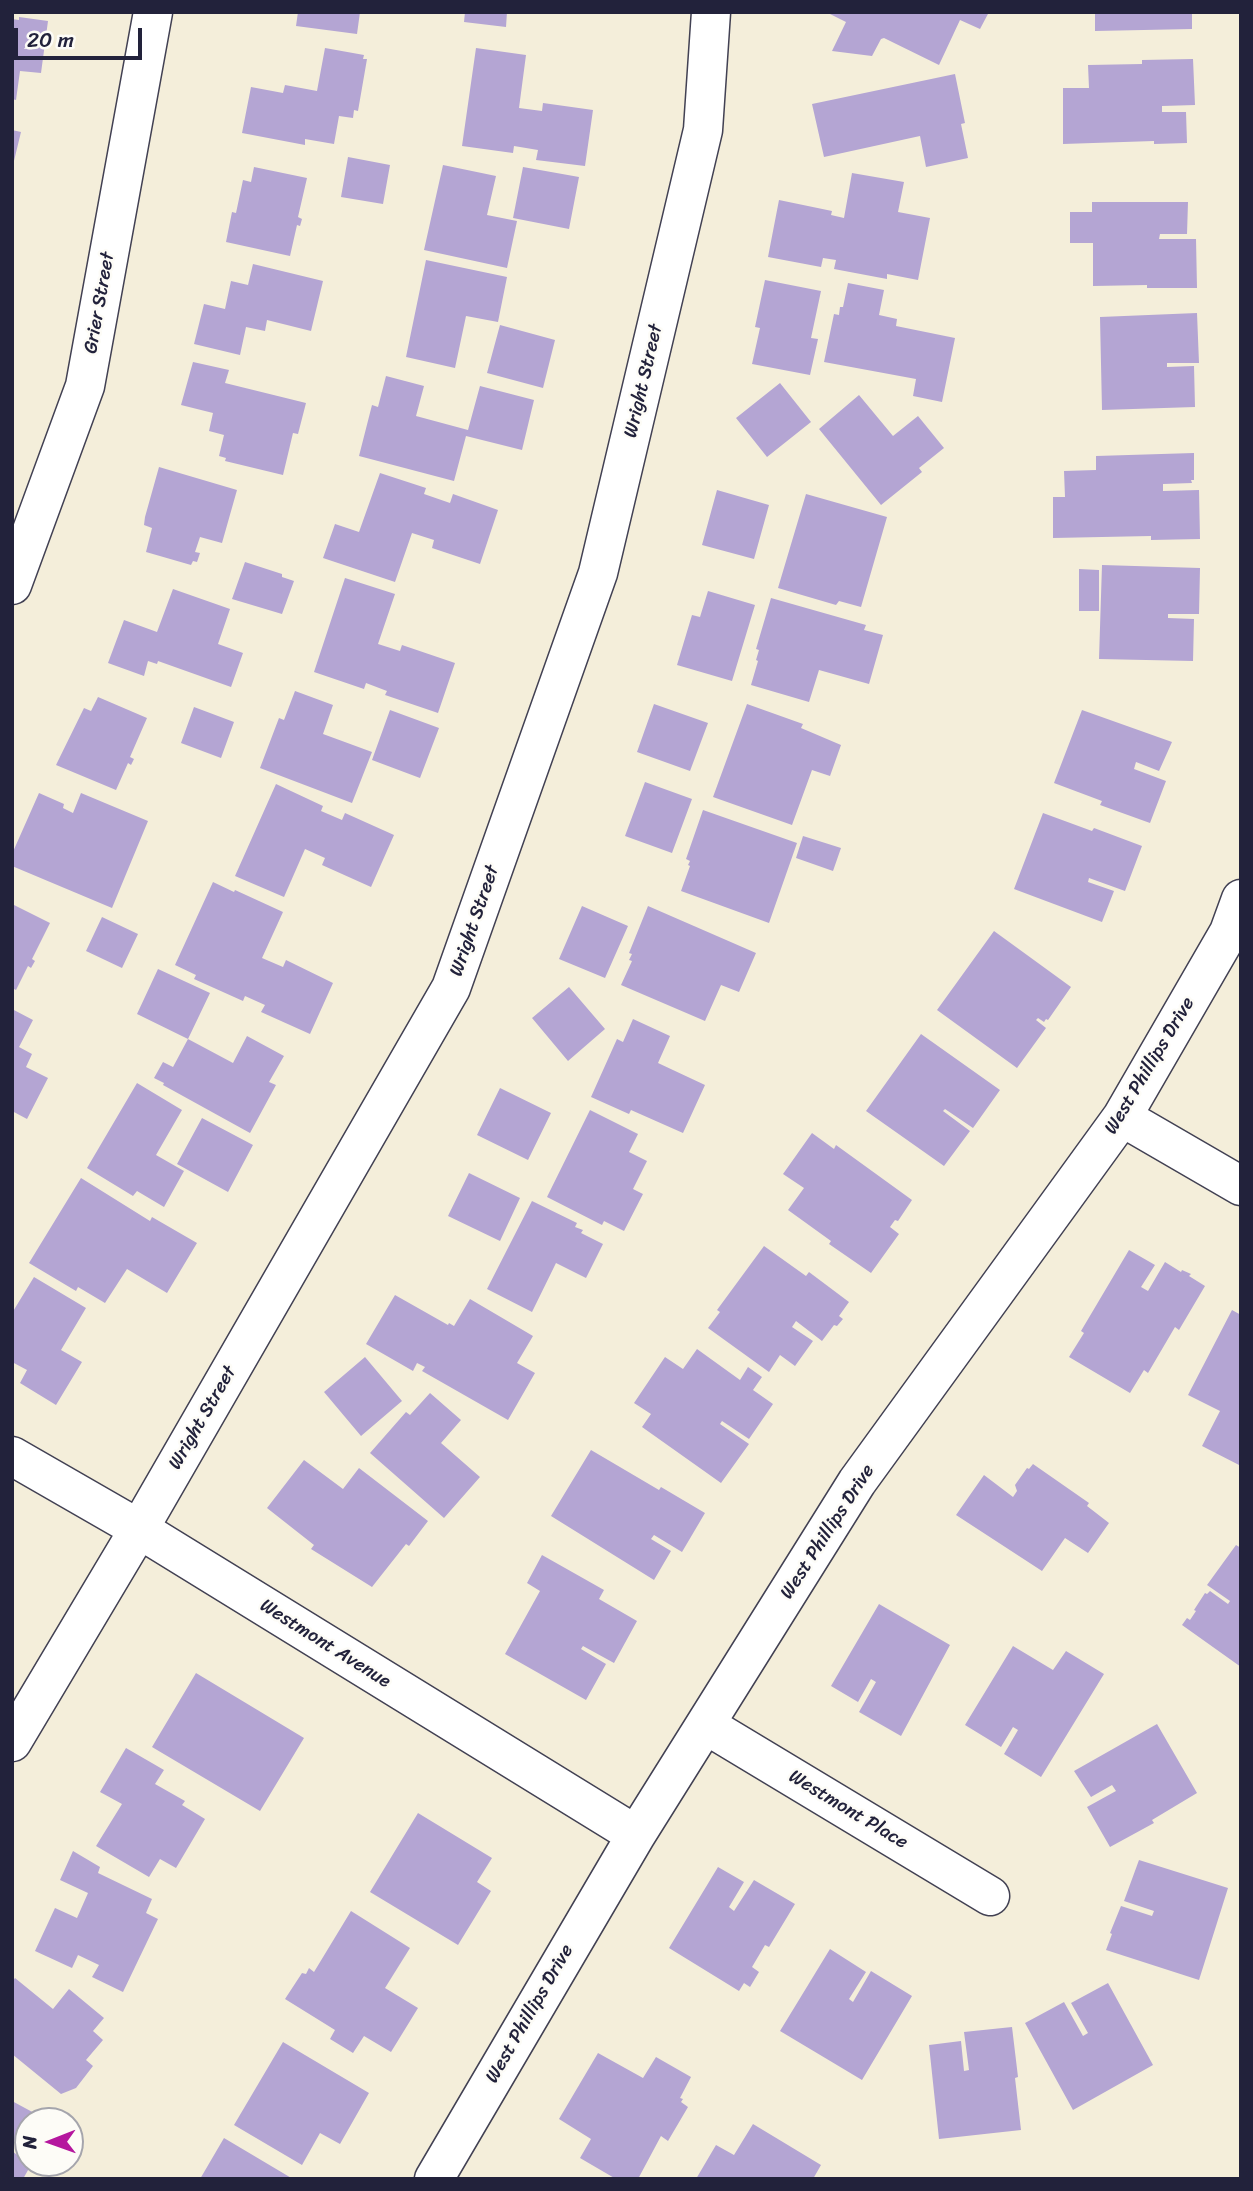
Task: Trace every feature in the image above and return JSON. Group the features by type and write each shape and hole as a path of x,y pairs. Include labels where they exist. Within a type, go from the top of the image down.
{"street":[{"name":"Grier Street","path":"12,585 85,386 153,12"},
{"name":"Wright Street","path":"12,1742 139,1530 451,988 598,573 703,131 712,12"},
{"name":"West Phillips Drive","path":"436,2178 636,1835 858,1482 1122,1117 1229,932 1241,899"},
{"path":"1122,1117 1241,1186"},
{"name":"Westmont Avenue","path":"12,1456 139,1530 636,1835"},
{"name":"Westmont Place","path":"706,1725 990,1896"}],"building":[{"path":"298,12 360,12 357,34 296,26"},
{"path":"465,12 507,12 506,27 464,22"},
{"path":"826,12 989,12 980,29 960,20 939,65 884,38 872,56 832,51 846,22"},
{"path":"1095,12 1192,12 1192,29 1095,31"},
{"path":"19,17 48,21 41,73 20,71 16,100 12,99 12,19 19,20"},
{"path":"325,48 364,55 363,59 367,59 358,111 354,110 353,118 339,116 334,144 305,139 305,145 242,133 251,87 283,93 285,85 317,91"},
{"path":"476,48 526,55 519,108 542,111 543,103 593,110 585,166 536,160 538,150 514,146 513,153 462,146"},
{"path":"1193,59 1195,105 1162,106 1162,112 1186,112 1187,143 1154,144 1154,141 1063,144 1063,88 1089,88 1088,65"},
{"path":"955,74 965,123 961,124 968,158 926,167 920,136 824,157 812,104"},
{"path":"12,130 21,132 13,165 12,165"},
{"path":"348,157 390,165 383,204 341,197"},
{"path":"443,165 496,176 487,215 517,221 507,268 424,250"},
{"path":"254,167 307,178 298,217 302,219 300,226 297,225 290,256 226,242 232,212 236,213 243,180 251,182"},
{"path":"523,167 579,177 569,229 513,218"},
{"path":"852,173 904,182 898,212 930,218 918,280 887,274 887,279 834,269 836,260 823,258 821,267 768,257 779,200 832,211 831,215 844,218"},
{"path":"1092,202 1188,202 1187,234 1160,234 1159,239 1196,239 1197,288 1093,286 1093,243 1070,243 1070,212 1092,212"},
{"path":"426,260 507,277 498,322 466,316 455,368 406,357"},
{"path":"253,264 323,281 311,331 267,320 265,331 246,327 240,355 194,344 204,304 225,309 231,281 248,285"},
{"path":"765,280 821,291 811,338 818,339 810,375 752,364 760,328 755,327"},
{"path":"848,283 884,290 879,315 897,319 896,326 955,338 942,402 913,396 916,379 824,362 834,314 839,315 840,307 843,307"},
{"path":"1197,313 1199,363 1167,363 1167,367 1194,366 1195,407 1102,410 1100,317"},
{"path":"500,325 555,340 543,388 487,373"},
{"path":"193,362 229,370 225,383 306,403 298,434 293,433 283,475 225,461 226,458 219,456 224,435 209,431 213,413 181,405"},
{"path":"386,376 424,386 416,416 468,430 480,386 534,400 522,450 466,436 454,481 359,456 372,405 378,407"},
{"path":"780,383 811,422 767,457 736,418"},
{"path":"859,395 893,436 918,416 944,448 919,468 922,472 881,505 819,429"},
{"path":"1194,453 1192,483 1163,484 1163,491 1199,490 1200,539 1151,540 1151,536 1053,538 1053,497 1065,497 1064,471 1096,470 1096,456"},
{"path":"159,467 237,490 222,543 200,537 195,552 200,553 197,562 193,561 191,565 146,552 152,528 144,525 145,517"},
{"path":"380,473 426,488 424,494 450,503 453,494 498,510 480,564 432,548 434,540 412,533 395,582 323,558 335,524 359,532"},
{"path":"717,490 769,505 754,559 702,545"},
{"path":"806,494 887,517 861,607 839,601 836,605 778,588"},
{"path":"245,562 282,574 282,577 294,581 282,614 232,599"},
{"path":"1102,565 1200,568 1199,614 1168,614 1168,618 1194,619 1193,661 1099,659"},
{"path":"1079,569 1099,570 1099,611 1079,611"},
{"path":"345,578 395,594 378,644 400,651 402,645 455,663 438,713 385,695 387,691 366,683 364,689 314,672"},
{"path":"173,589 230,609 218,644 243,653 231,687 158,661 157,664 148,661 144,676 108,663 124,620 157,632"},
{"path":"708,591 755,605 732,681 677,665 692,615 700,617"},
{"path":"771,598 866,625 864,630 883,635 869,684 819,670 809,702 751,685 758,661 759,650 756,649"},
{"path":"295,691 333,705 323,734 372,752 352,803 260,768 279,718 284,720"},
{"path":"98,697 147,718 130,757 134,759 131,765 128,763 116,790 56,765 84,708 91,711"},
{"path":"654,704 708,723 690,771 637,752"},
{"path":"747,704 803,724 801,728 841,745 830,776 812,770 792,825 713,797"},
{"path":"194,707 234,722 221,758 181,743"},
{"path":"390,710 439,728 420,778 372,760"},
{"path":"1082,710 1172,742 1159,771 1136,762 1134,769 1166,781 1150,823 1100,805 1102,801 1054,783"},
{"path":"645,782 692,799 672,853 625,836"},
{"path":"276,784 323,806 321,811 342,820 345,813 394,835 371,887 322,865 325,858 305,849 284,897 235,876"},
{"path":"39,793 64,804 63,808 73,813 81,793 148,821 112,908 12,866 12,854"},
{"path":"703,810 797,843 769,923 681,891 690,866 690,861 686,859"},
{"path":"1043,813 1142,846 1125,891 1089,878 1088,882 1114,891 1102,922 1014,889"},
{"path":"803,836 841,848 833,871 796,858"},
{"path":"213,882 283,912 262,958 283,967 286,960 333,983 310,1034 261,1012 265,1005 245,996 243,1001 194,979 196,975 175,965"},
{"path":"12,904 50,923 32,959 35,961 31,968 28,966 16,990 12,988"},
{"path":"582,906 628,926 605,978 559,959"},
{"path":"648,906 756,953 739,992 721,985 705,1021 621,985 632,961 629,960 632,954 629,953"},
{"path":"102,917 138,934 122,968 86,951"},
{"path":"994,931 1071,987 1048,1020 1036,1020 1046,1028 1017,1068 937,1010"},
{"path":"158,969 210,993 188,1039 137,1014"},
{"path":"569,987 605,1029 568,1061 532,1018"},
{"path":"12,1009 33,1020 19,1047 32,1054 26,1067 48,1078 27,1119 12,1111"},
{"path":"633,1019 670,1036 658,1063 705,1085 683,1133 631,1110 629,1114 591,1097 617,1039 623,1042"},
{"path":"921,1034 1000,1090 973,1128 945,1109 943,1111 970,1131 944,1166 866,1111"},
{"path":"247,1036 284,1056 269,1082 276,1085 250,1133 154,1078 163,1062 173,1067 188,1039 233,1063"},
{"path":"137,1083 182,1110 156,1155 184,1171 164,1207 137,1191 133,1196 87,1168"},
{"path":"500,1088 551,1113 528,1160 477,1135"},
{"path":"590,1110 638,1134 629,1152 647,1161 633,1189 643,1194 624,1231 604,1221 602,1225 547,1197"},
{"path":"202,1118 253,1145 228,1192 177,1164"},
{"path":"812,1133 834,1149 836,1145 912,1200 898,1221 895,1220 890,1227 899,1234 871,1273 829,1244 831,1241 788,1210 804,1188 783,1174"},
{"path":"469,1173 520,1198 500,1241 448,1216"},
{"path":"81,1178 150,1221 152,1217 197,1243 167,1293 127,1269 105,1303 78,1287 76,1291 29,1263"},
{"path":"532,1201 577,1223 575,1227 583,1230 581,1233 603,1244 586,1278 556,1263 532,1312 487,1289"},
{"path":"764,1246 806,1276 809,1272 849,1302 839,1316 843,1319 837,1326 834,1325 822,1341 796,1321 792,1327 813,1341 795,1366 780,1355 769,1372 708,1328 720,1312 717,1310"},
{"path":"1129,1250 1155,1265 1141,1287 1148,1291 1165,1262 1181,1272 1182,1270 1191,1274 1189,1276 1205,1286 1179,1330 1175,1327 1148,1373 1144,1370 1130,1393 1069,1357 1084,1333 1081,1331"},
{"path":"34,1277 86,1308 61,1350 82,1362 56,1405 20,1383 27,1370 12,1362 12,1313"},
{"path":"395,1295 454,1326 470,1299 533,1336 517,1363 535,1373 508,1420 422,1371 425,1367 417,1363 413,1371 366,1344"},
{"path":"1232,1310 1241,1315 1241,1466 1202,1446 1220,1411 1188,1395"},
{"path":"697,1349 740,1380 748,1367 762,1377 753,1390 773,1404 749,1439 722,1421 720,1424 749,1444 721,1483 642,1427 651,1414 634,1403 665,1357 683,1369"},
{"path":"365,1357 402,1401 361,1436 324,1392"},
{"path":"430,1393 461,1420 441,1443 480,1477 444,1518 370,1453 406,1412 410,1415"},
{"path":"591,1450 659,1490 661,1487 705,1513 682,1552 654,1535 651,1539 671,1551 654,1580 551,1516"},
{"path":"304,1460 343,1489 359,1468 428,1521 372,1587 311,1549 314,1545 267,1508"},
{"path":"1033,1464 1089,1503 1087,1506 1109,1523 1088,1553 1065,1538 1042,1571 956,1515 984,1475 1013,1497 1017,1491 1015,1485"},
{"path":"1236,1545 1241,1548 1241,1667 1182,1625 1187,1618 1190,1620 1205,1593 1210,1591 1228,1604 1230,1601 1207,1585"},
{"path":"542,1555 604,1590 599,1599 637,1621 614,1663 583,1646 581,1649 606,1664 586,1700 505,1654 540,1591 527,1583"},
{"path":"879,1604 950,1645 901,1736 859,1712 876,1682 871,1679 858,1702 831,1686"},
{"path":"1013,1646 1053,1670 1066,1651 1104,1674 1041,1777 1004,1754 1018,1730 1013,1727 1001,1747 965,1725"},
{"path":"196,1673 304,1738 260,1811 152,1747"},
{"path":"1157,1724 1197,1793 1152,1820 1154,1823 1110,1847 1087,1807 1116,1791 1112,1785 1091,1797 1074,1771"},
{"path":"126,1748 164,1770 155,1784 185,1801 182,1805 205,1819 176,1868 160,1859 149,1877 96,1846 122,1804 100,1792"},
{"path":"418,1813 492,1858 477,1882 491,1891 458,1945 370,1892"},
{"path":"73,1851 100,1867 98,1873 152,1899 146,1913 158,1919 123,1992 92,1977 99,1965 78,1955 72,1968 35,1951 55,1908 77,1918 88,1893 60,1880"},
{"path":"1139,1860 1228,1888 1199,1980 1106,1950 1121,1906 1152,1916 1154,1911 1124,1901"},
{"path":"718,1867 744,1882 729,1907 734,1911 754,1880 795,1904 769,1947 765,1945 752,1967 759,1972 750,1987 744,1983 739,1991 669,1948"},
{"path":"351,1911 410,1948 385,1988 418,2008 391,2052 364,2036 353,2053 330,2039 335,2030 285,1999 302,1973 306,1974 309,1968 314,1972"},
{"path":"830,1949 866,1972 849,1999 853,2002 871,1971 912,1996 862,2080 780,2031"},
{"path":"15,1978 53,2009 69,1989 104,2018 93,2031 103,2040 86,2060 93,2066 76,2088 61,2094 12,2054 12,1982"},
{"path":"1108,1983 1153,2065 1073,2110 1025,2023 1064,2002 1083,2036 1088,2033 1071,2003"},
{"path":"1012,2027 1021,2130 939,2139 929,2045 961,2041 964,2071 969,2070 964,2032"},
{"path":"283,2042 369,2093 340,2144 320,2133 302,2165 234,2125"},
{"path":"598,2053 643,2078 656,2057 691,2077 680,2098 688,2107 668,2141 661,2136 638,2179 616,2179 580,2158 591,2139 559,2119"},
{"path":"12,2101 23,2107 14,2107 12,2144"},
{"path":"753,2124 821,2165 813,2179 696,2179 716,2145 734,2155"},
{"path":"224,2138 293,2179 200,2179"},
{"path":"12,2151 14,2177 24,2177 12,2179"}]}
